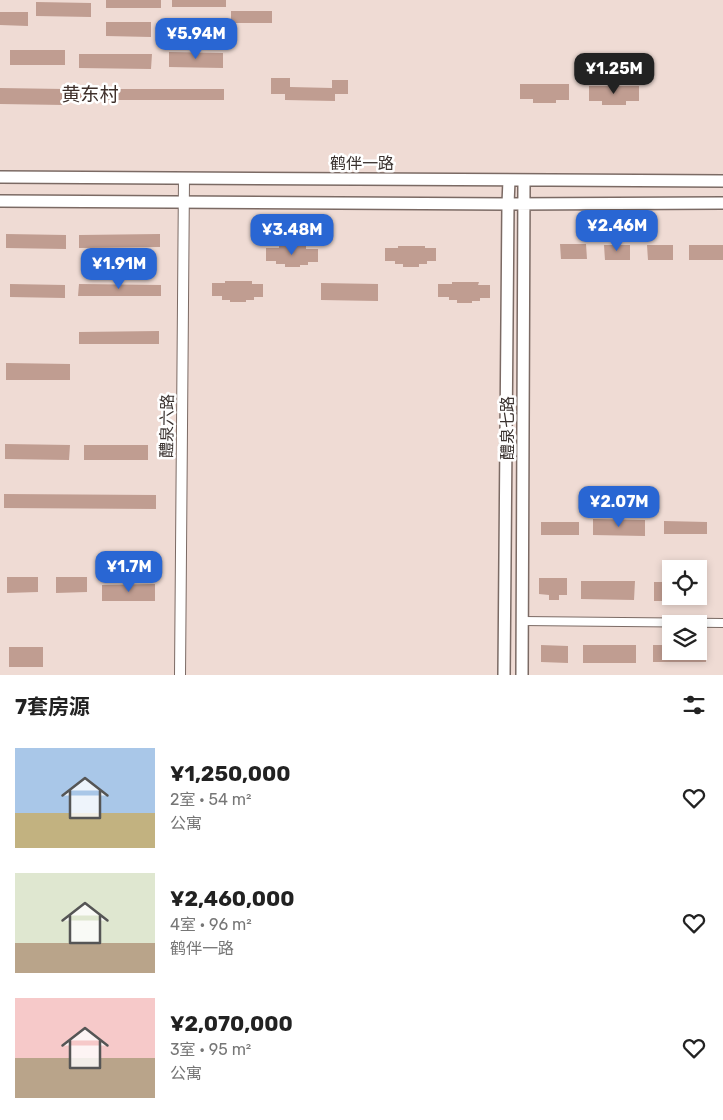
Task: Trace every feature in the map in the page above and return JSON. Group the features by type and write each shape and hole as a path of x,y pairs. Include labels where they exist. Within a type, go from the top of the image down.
{"main road":[{"name":"鹤伴一路","path":"0,177 723,181"},
{"path":"504,675 509,180"},
{"name":"醴泉七路","path":"522,675 524,180"},
{"path":"0,201 508,204 723,203"}],"street":[{"name":"醴泉六路","path":"180,675 184,178"},
{"path":"522,621 723,623"}],"building":[{"path":"106,0 161,0 161,8 106,8"},
{"path":"172,0 226,0 226,7 172,7"},
{"path":"36,2 91,3 91,17 36,16"},
{"path":"231,11 272,11 272,23 231,23"},
{"path":"0,12 28,12 28,26 0,25"},
{"path":"170,21 224,21 224,36 170,36"},
{"path":"106,22 151,22 151,37 106,36"},
{"path":"10,50 65,50 65,65 10,65"},
{"path":"169,52 223,53 223,68 169,67"},
{"path":"79,54 152,54 151,69 79,68"},
{"path":"271,78 290,78 290,87 332,88 332,80 348,80 348,94 335,94 335,101 285,100 285,94 271,94"},
{"path":"520,84 569,84 569,100 556,100 556,103 533,103 533,99 520,99"},
{"path":"589,86 639,86 639,101 626,101 626,105 602,105 602,101 589,101"},
{"path":"0,88 64,89 64,105 0,104"},
{"path":"80,89 224,89 224,100 80,100"},
{"path":"6,234 66,235 66,249 6,248"},
{"path":"160,234 160,247 79,248 79,235"},
{"path":"560,244 586,244 587,259 561,259"},
{"path":"604,245 630,245 630,260 605,260"},
{"path":"647,245 673,245 673,260 648,260"},
{"path":"689,245 723,245 723,260 689,260"},
{"path":"279,246 306,246 306,249 318,249 318,262 308,262 308,265 300,265 300,267 285,267 285,264 276,264 276,261 266,261 266,248 279,248"},
{"path":"398,246 436,248 436,261 427,261 427,264 419,264 419,267 403,267 403,264 395,264 395,261 385,261 385,248 398,248"},
{"path":"225,281 252,281 252,284 263,284 263,297 254,297 254,300 246,300 246,302 230,302 230,300 222,300 222,296 212,296 212,283 225,283"},
{"path":"452,282 479,282 478,285 490,285 490,298 480,298 480,301 472,301 472,303 457,303 457,300 449,300 449,297 438,297 438,284 452,284"},
{"path":"321,283 378,284 378,301 321,300"},
{"path":"10,284 65,285 65,298 10,297"},
{"path":"79,284 161,285 161,296 78,296"},
{"path":"159,331 159,344 79,344 79,332"},
{"path":"6,363 70,364 70,380 6,380"},
{"path":"5,444 70,445 69,460 5,459"},
{"path":"84,445 148,445 148,460 84,460"},
{"path":"4,494 156,495 156,509 4,508"},
{"path":"593,519 645,520 645,536 593,535"},
{"path":"664,521 707,522 707,534 664,534"},
{"path":"541,522 579,522 579,535 541,535"},
{"path":"7,577 38,577 38,592 7,593"},
{"path":"56,577 87,577 87,592 56,593"},
{"path":"539,578 567,578 567,595 559,595 559,600 549,600 549,595 539,594"},
{"path":"581,581 635,581 634,600 581,599"},
{"path":"654,582 662,582 662,601 654,601"},
{"path":"155,584 155,601 102,601 102,585"},
{"path":"541,645 568,646 568,663 541,662"},
{"path":"583,645 636,645 636,663 583,663"},
{"path":"653,645 662,645 662,660 706,660 706,662 653,662"},
{"path":"9,647 43,647 43,667 9,667"}],"district":[{"name":"黄东村","path":"90,94"}]}
